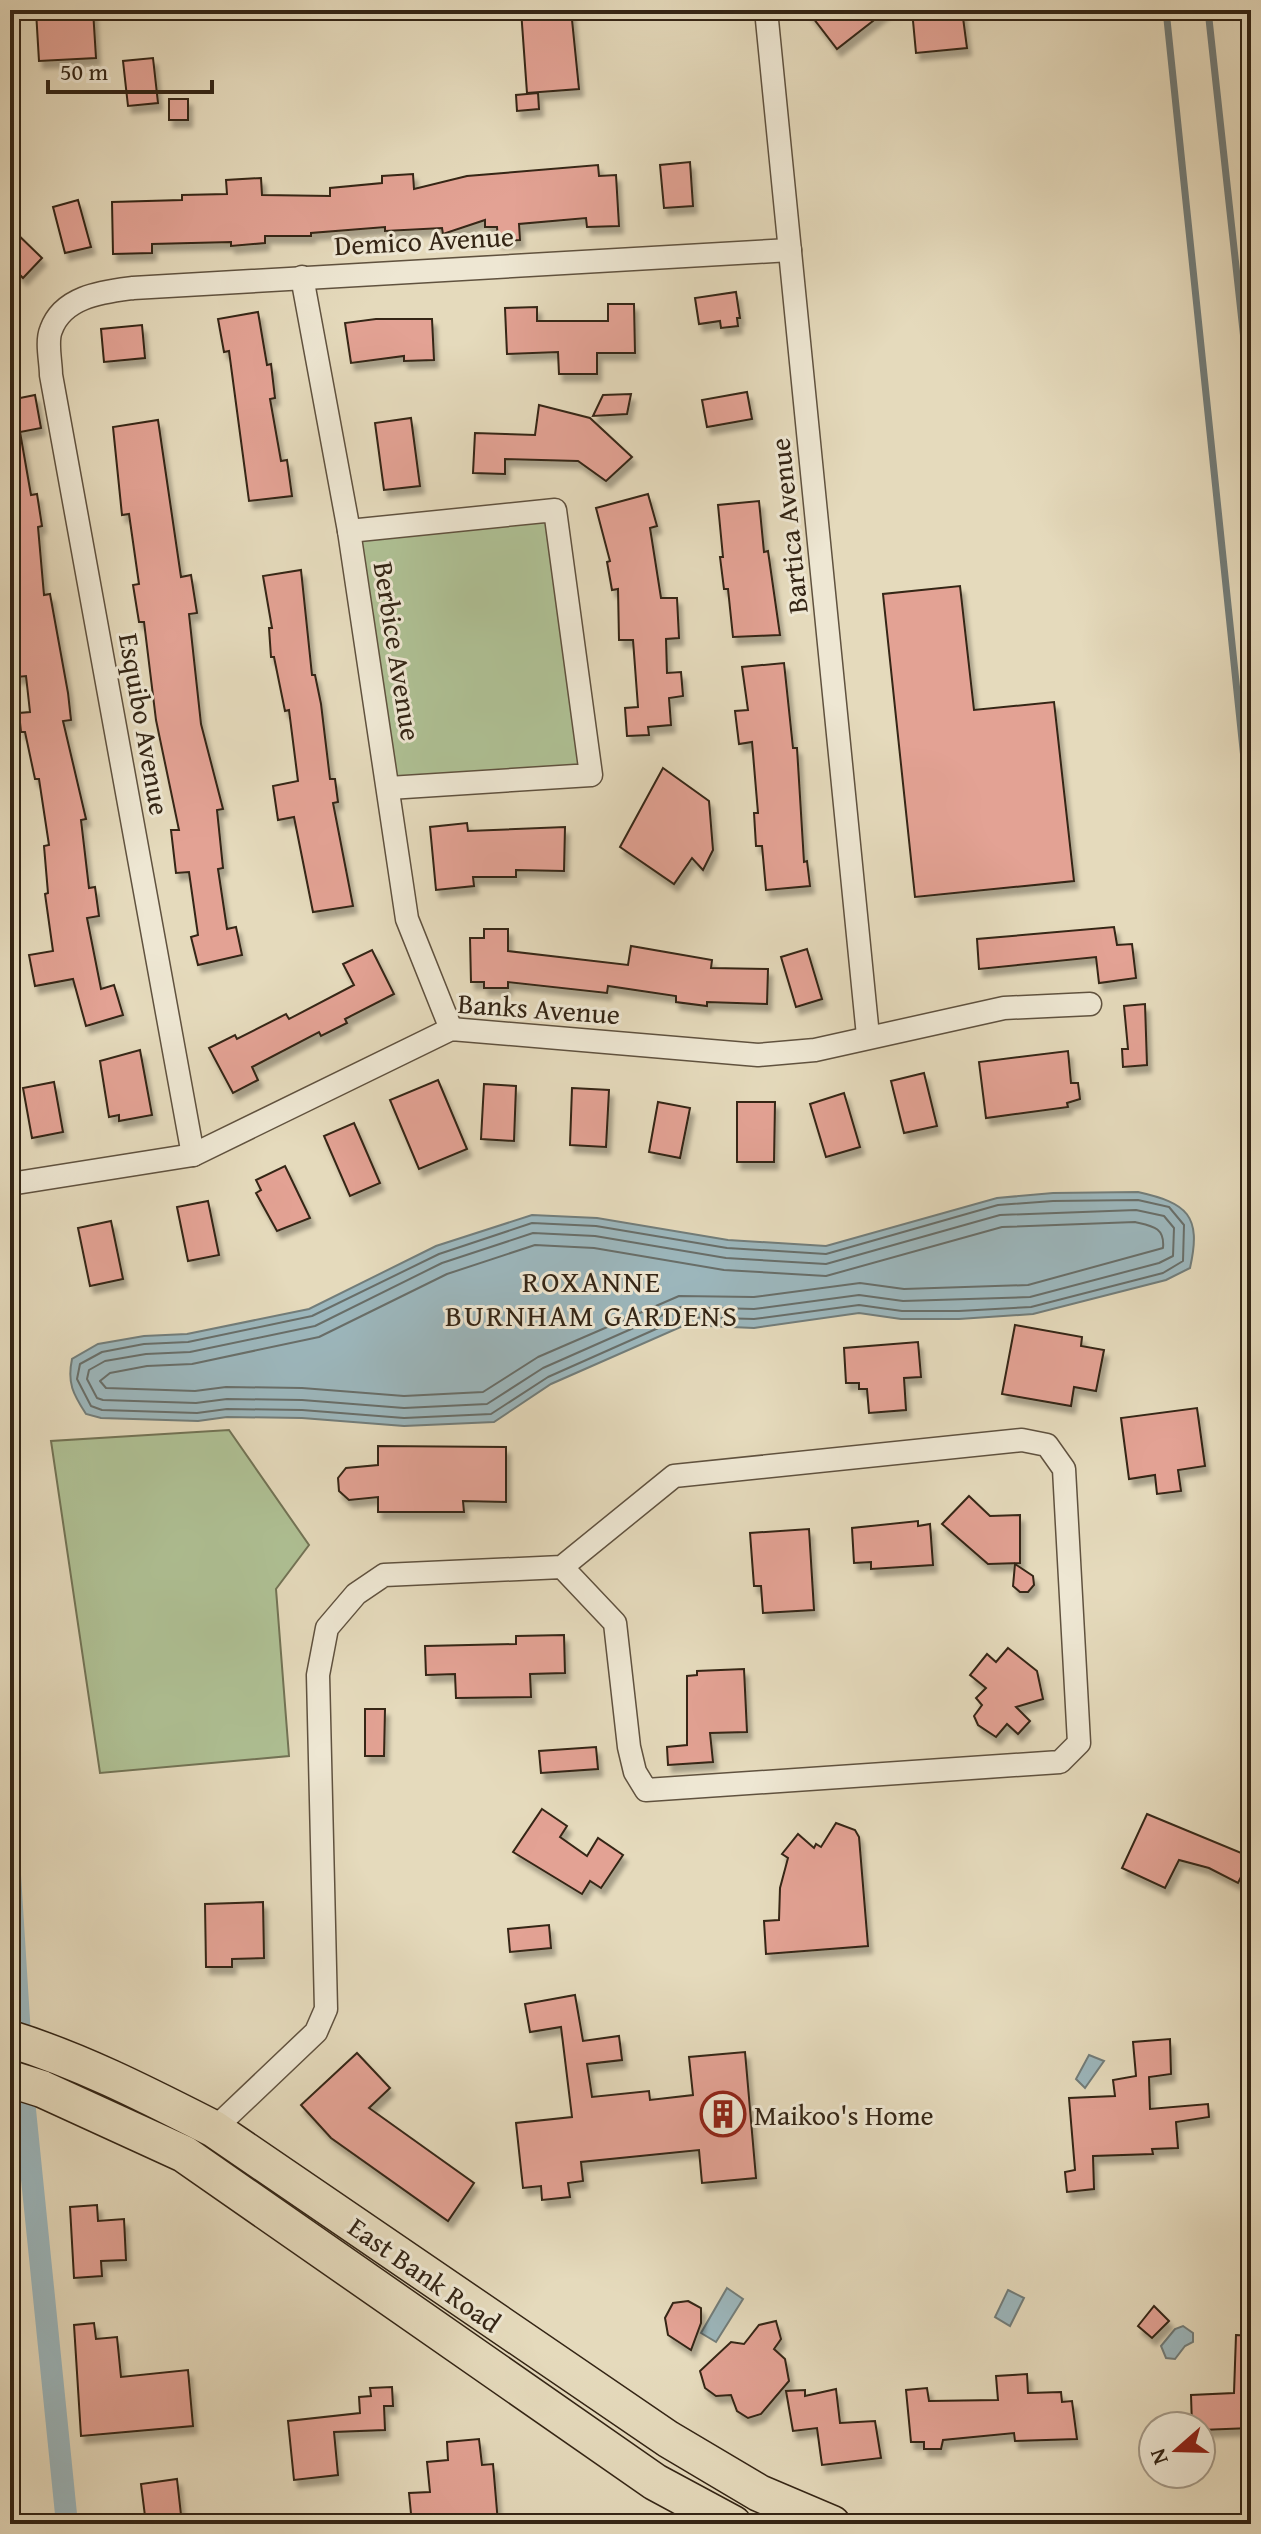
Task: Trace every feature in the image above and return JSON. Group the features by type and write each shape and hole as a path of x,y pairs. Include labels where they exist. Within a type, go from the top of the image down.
{"main road":[{"name":"East Bank Road","path":"10,2039 49,2051 134,2088 214,2129 668,2439 753,2508 832,2524"},
{"name":"East Bank Road","path":"10,2079 42,2089 184,2154 655,2482 733,2524"}],"street":[{"name":"Bartica Avenue","path":"766,10 868,1036"},
{"name":"Demico Avenue","path":"65,307 100,292 302,277 790,250"},
{"name":"Berbice Avenue","path":"302,277 349,531 407,919 451,1029"},
{"name":"Esquibo Avenue","path":"65,307 50,331 51,375 193,1155"},
{"path":"349,531 555,510 591,775 389,788"},
{"name":"Banks Avenue","path":"10,1184 193,1155 451,1029 758,1055 815,1050 1004,1008 1090,1004"},
{"path":"214,2129 316,2032 326,2009 318,1675 327,1628 356,1594 384,1575 562,1567 674,1476 1022,1440 1047,1445 1064,1469 1079,1743 1060,1762 646,1790 635,1772 629,1747 615,1623 562,1567"}],"green space":[{"path":"555,510 591,775 389,788 349,531"},
{"path":"229,1430 309,1545 276,1589 289,1756 100,1773 51,1441"}],"water":[{"path":"1138,1192 1179,1207 1192,1224 1194,1235 1190,1268 1166,1280 1033,1314 901,1319 859,1313 754,1328 685,1325 551,1384 494,1422 404,1426 302,1418 227,1417 198,1421 101,1418 86,1414 71,1382 72,1359 98,1344 144,1336 187,1334 309,1309 436,1246 532,1215 597,1218 728,1240 826,1246 997,1198 1053,1193"},
{"path":"1089,2055 1104,2061 1085,2088 1076,2079"},
{"path":"727,2288 743,2299 716,2342 701,2333"},
{"path":"1008,2290 1024,2298 1010,2326 995,2317"},
{"path":"1183,2326 1193,2333 1193,2342 1185,2346 1175,2359 1166,2358 1161,2346 1175,2329"}],"building":[{"path":"93,10 96,58 39,61 36,11"},
{"path":"521,10 571,10 579,89 527,93"},
{"path":"807,10 887,10 837,49"},
{"path":"912,10 962,10 967,48 916,53"},
{"path":"153,58 158,103 128,106 123,61"},
{"path":"538,93 539,109 517,111 516,95"},
{"path":"169,99 188,99 188,120 169,120"},
{"path":"690,162 693,206 664,208 660,165"},
{"path":"598,165 599,176 616,175 619,226 587,227 586,218 519,224 520,240 498,241 497,227 485,227 485,220 443,234 442,228 385,231 385,227 311,233 311,236 265,236 265,243 231,246 231,242 152,244 152,253 113,254 112,202 182,200 182,195 227,194 226,180 261,178 262,195 330,196 330,188 382,183 382,176 413,174 414,189 467,176"},
{"path":"78,200 91,247 65,253 53,207"},
{"path":"10,227 42,258 23,278 10,265"},
{"path":"736,292 740,318 737,318 738,326 721,328 720,321 699,324 695,298"},
{"path":"608,304 634,304 635,353 597,353 597,374 559,374 558,352 507,354 505,308 537,307 537,321 608,321"},
{"path":"258,312 267,365 271,364 275,398 270,399 281,461 287,460 292,496 249,501 229,351 224,352 218,319"},
{"path":"376,319 432,319 434,360 404,361 404,356 351,363 345,323"},
{"path":"142,325 145,358 104,362 101,329"},
{"path":"747,392 752,419 707,427 702,400"},
{"path":"631,394 627,414 593,416 603,395"},
{"path":"35,395 41,428 20,432 31,495 37,494 42,526 38,527 44,595 50,594 71,720 63,721 86,819 81,820 89,888 95,887 99,916 87,918 101,989 114,985 123,1015 86,1026 73,979 35,986 29,955 53,951 45,894 48,893 44,846 49,845 39,779 35,779 25,732 21,732 19,713 30,712 26,676 17,677 12,650 19,649 10,595 10,400"},
{"path":"539,405 590,418 632,457 606,481 578,461 505,459 505,474 473,473 475,433 535,435"},
{"path":"411,418 420,486 384,490 375,423"},
{"path":"158,420 181,577 191,575 197,613 189,614 201,724 223,809 217,810 223,868 218,869 227,929 236,927 242,955 198,965 191,937 198,935 189,872 176,873 171,830 179,830 156,720 144,622 139,622 133,585 139,584 129,514 122,515 113,427"},
{"path":"648,494 657,526 650,528 661,598 677,598 679,638 666,639 667,673 681,672 683,696 669,698 671,725 648,727 649,735 627,736 625,708 638,707 633,640 619,640 618,589 612,590 607,562 610,561 596,508"},
{"path":"759,501 764,552 768,551 780,635 733,637 728,589 724,589 720,557 723,557 718,505"},
{"path":"301,570 312,675 315,675 321,704 330,779 335,779 338,802 333,803 353,906 313,912 294,817 278,820 273,786 298,781 289,710 285,711 274,657 271,657 269,628 272,628 263,576"},
{"path":"960,586 974,710 1054,702 1074,881 915,897 883,594"},
{"path":"784,663 793,748 797,748 804,862 807,861 810,886 766,890 762,846 756,846 754,813 758,813 752,742 739,744 735,711 748,710 742,667"},
{"path":"663,768 709,801 713,850 703,870 692,858 674,884 620,847"},
{"path":"467,823 468,831 565,827 564,871 516,870 516,877 473,877 474,886 436,890 430,827"},
{"path":"1114,927 1117,945 1132,944 1136,978 1099,983 1096,957 979,969 977,939"},
{"path":"484,929 508,929 508,951 628,965 631,946 712,960 711,968 768,969 767,1004 707,1002 707,1006 676,1002 676,996 608,986 607,993 508,982 508,988 484,988 484,982 471,982 470,938 484,938"},
{"path":"807,949 822,999 796,1007 781,957"},
{"path":"372,950 394,994 345,1019 347,1023 321,1036 319,1032 252,1067 258,1080 233,1093 209,1048 235,1035 237,1039 286,1014 289,1019 354,985 343,964"},
{"path":"1145,1004 1147,1065 1123,1067 1122,1049 1128,1049 1124,1006"},
{"path":"140,1050 152,1115 119,1121 119,1115 109,1117 100,1061"},
{"path":"1068,1051 1071,1083 1078,1083 1080,1099 1067,1103 1068,1107 986,1118 979,1062"},
{"path":"924,1073 937,1126 904,1133 891,1081"},
{"path":"438,1080 467,1149 419,1169 390,1100"},
{"path":"54,1082 63,1132 32,1138 23,1088"},
{"path":"484,1084 516,1086 514,1141 481,1139"},
{"path":"572,1088 609,1090 606,1147 570,1145"},
{"path":"844,1093 860,1147 826,1157 810,1104"},
{"path":"658,1102 690,1108 680,1158 649,1152"},
{"path":"737,1102 775,1102 774,1162 737,1162"},
{"path":"354,1123 380,1183 350,1196 324,1136"},
{"path":"285,1166 310,1218 277,1231 256,1193 261,1190 256,1180"},
{"path":"208,1201 219,1255 188,1261 177,1207"},
{"path":"111,1221 123,1279 90,1286 78,1228"},
{"path":"1015,1325 1082,1337 1081,1346 1104,1350 1096,1391 1074,1387 1071,1406 1002,1394"},
{"path":"918,1342 921,1377 904,1378 906,1410 869,1413 867,1389 859,1389 859,1383 846,1383 844,1348"},
{"path":"1197,1408 1205,1466 1178,1470 1181,1491 1157,1494 1155,1475 1129,1479 1121,1418"},
{"path":"378,1446 506,1447 506,1502 463,1501 464,1512 378,1512 378,1497 349,1500 339,1491 338,1478 346,1468 378,1465"},
{"path":"969,1496 990,1516 1020,1515 1020,1563 988,1564 942,1524"},
{"path":"918,1521 918,1526 930,1524 933,1565 871,1569 871,1562 854,1563 852,1528"},
{"path":"809,1529 814,1610 763,1613 761,1586 754,1586 750,1533"},
{"path":"1015,1564 1033,1576 1034,1585 1028,1592 1020,1592 1013,1586"},
{"path":"564,1635 565,1673 530,1674 531,1697 456,1698 455,1674 426,1675 425,1646 516,1644 516,1636"},
{"path":"1008,1648 1037,1671 1043,1699 1016,1707 1030,1721 1018,1734 1007,1724 996,1737 978,1725 974,1716 982,1705 976,1698 986,1688 970,1675 987,1654 996,1662"},
{"path":"744,1669 747,1732 710,1733 713,1762 668,1765 667,1747 687,1745 687,1676 697,1675 697,1671"},
{"path":"365,1709 385,1709 384,1756 365,1756"},
{"path":"596,1747 598,1769 541,1773 539,1751"},
{"path":"542,1809 567,1826 560,1837 587,1856 598,1838 623,1855 601,1888 590,1881 582,1894 513,1852"},
{"path":"1147,1814 1251,1857 1238,1883 1209,1868 1179,1860 1165,1888 1122,1868"},
{"path":"836,1823 855,1830 859,1837 868,1946 766,1954 764,1921 779,1920 780,1888 788,1858 782,1854 798,1834 814,1848 816,1844 821,1847"},
{"path":"263,1902 264,1958 232,1959 232,1967 206,1967 205,1904"},
{"path":"549,1925 551,1948 510,1952 508,1929"},
{"path":"575,1995 583,2041 619,2036 622,2060 587,2064 592,2097 649,2091 650,2100 693,2095 689,2057 745,2052 756,2178 702,2183 699,2150 581,2162 583,2181 568,2183 570,2197 542,2200 541,2186 523,2188 516,2123 572,2117 561,2027 530,2032 525,2004"},
{"path":"1170,2039 1171,2074 1149,2077 1150,2109 1208,2104 1209,2117 1176,2122 1178,2148 1152,2149 1153,2154 1093,2156 1094,2189 1067,2192 1065,2172 1075,2170 1069,2098 1115,2096 1113,2080 1136,2076 1133,2042"},
{"path":"357,2053 390,2088 369,2108 474,2183 448,2221 331,2138 301,2105"},
{"path":"97,2205 98,2221 124,2219 126,2260 101,2261 102,2276 74,2278 70,2207"},
{"path":"688,2301 701,2308 701,2323 691,2350 668,2335 665,2318 673,2303"},
{"path":"1154,2306 1169,2321 1152,2338 1138,2326"},
{"path":"776,2321 781,2339 774,2349 785,2359 789,2381 761,2414 748,2418 737,2411 731,2395 716,2396 705,2388 700,2371 731,2342 744,2344 759,2325"},
{"path":"94,2323 96,2339 117,2337 121,2377 188,2370 193,2426 81,2436 74,2325"},
{"path":"1236,2335 1251,2336 1251,2428 1217,2429 1217,2410 1191,2410 1191,2395 1234,2393"},
{"path":"1027,2374 1028,2393 1061,2392 1062,2402 1072,2401 1077,2439 1015,2441 1014,2433 943,2440 941,2449 924,2449 924,2442 911,2442 906,2390 927,2388 929,2401 998,2400 996,2376"},
{"path":"392,2387 393,2406 384,2406 385,2430 334,2432 338,2475 294,2480 288,2421 360,2413 359,2397 371,2396 370,2388"},
{"path":"836,2389 840,2423 875,2421 881,2458 822,2465 817,2428 793,2431 786,2391 805,2390 805,2396"},
{"path":"479,2439 482,2465 493,2464 498,2523 412,2524 409,2493 430,2492 427,2462 448,2460 447,2442"},
{"path":"177,2479 182,2524 146,2524 141,2484"}],"waterway":[{"path":"1166,10 1251,826"},
{"path":"1208,10 1251,404"},
{"path":"10,1875 24,2100 67,2524"}],"place":[{"name":"Maikoo's Home","path":"723,2114"}],"district":[{"name":"ROXANNE BURNHAM GARDENS","path":"592,1298"}]}
